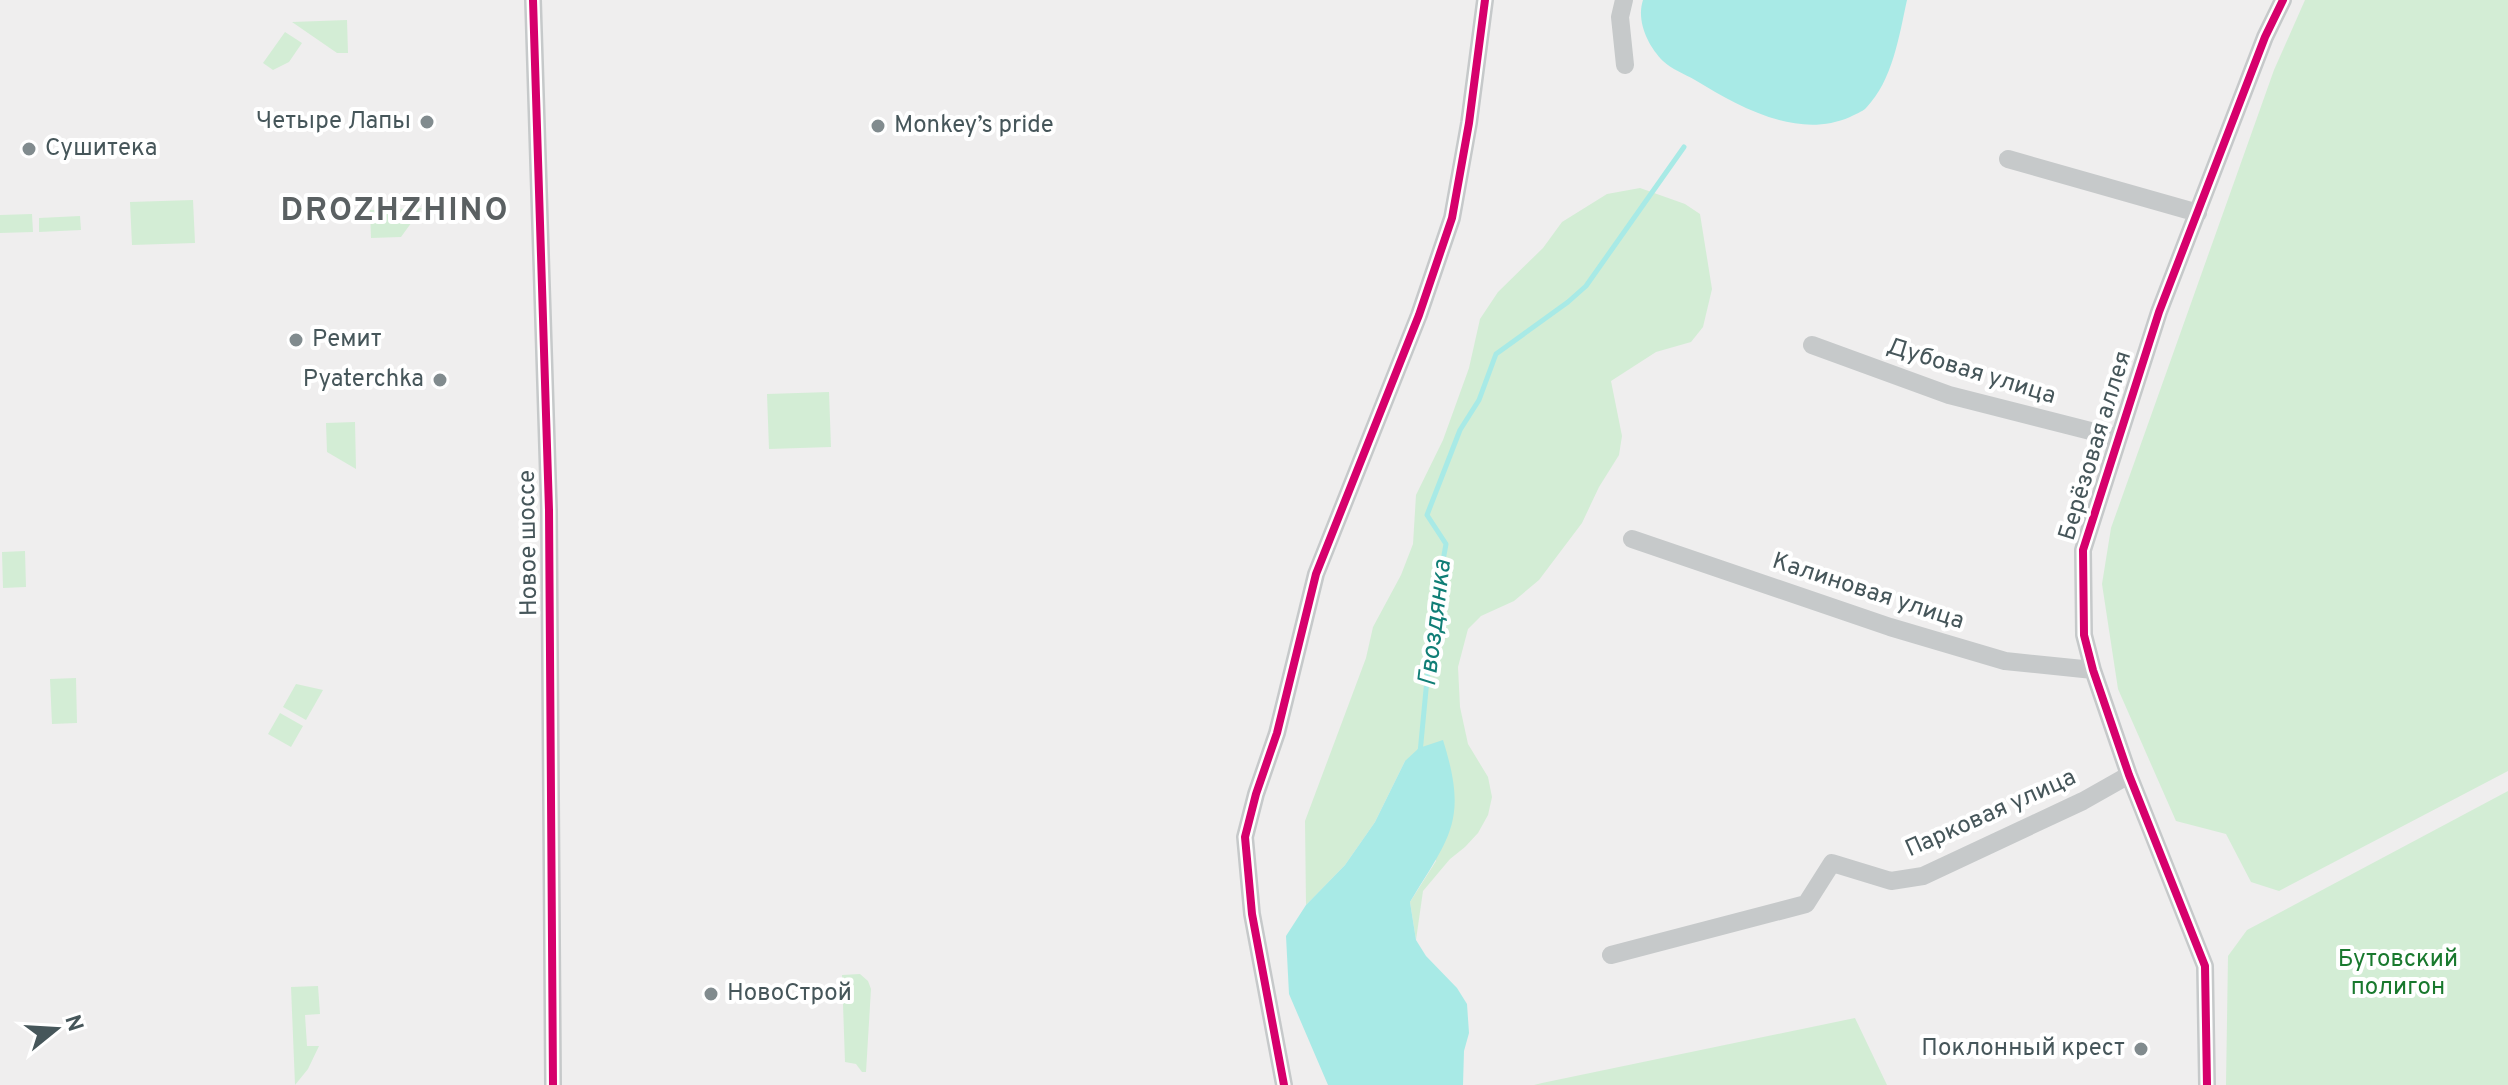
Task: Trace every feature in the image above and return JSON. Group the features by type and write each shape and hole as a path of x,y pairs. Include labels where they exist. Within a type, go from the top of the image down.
{"street":[{"name":"Новое шоссе","path":"533,0 549,510 553,1085"},
{"path":"1284,1085 1252,914 1245,837 1277,733 1316,574 1419,315 1452,218 1469,123 1485,0"},
{"path":"1624,0 1620,17 1625,65"},
{"name":"Берёзовая аллея","path":"2207,1085 2207,981 2201,957 2129,775 2093,670 2084,635 2083,550 2159,312 2265,37 2283,0"},
{"path":"2008,159 2198,213"},
{"name":"Дубовая улица","path":"1812,345 1949,395 2118,438"},
{"name":"Калиновая улица","path":"1632,539 1890,627 2005,661 2093,670"},
{"name":"Парковая улица","path":"1611,955 1806,904 1832,863 1891,881 1923,876 2083,801 2129,775"}],"green space":[{"path":"2305,0 2508,0 2508,771 2279,891 2251,882 2226,834 2176,821 2118,689 2102,584 2111,528 2274,70"},
{"path":"347,20 348,53 337,53 292,22"},
{"path":"285,32 302,43 289,62 273,70 263,63"},
{"path":"1640,188 1685,204 1700,214 1712,289 1703,327 1691,342 1656,352 1611,381 1622,436 1619,455 1582,523 1539,580 1514,601 1481,616 1468,629 1458,667 1460,707 1468,744 1488,777 1492,797 1488,815 1478,833 1450,859 1423,891 1416,940 1410,902 1436,861 1405,761 1375,822 1345,865 1306,905 1305,821 1366,658 1373,627 1401,575 1413,544 1416,495 1443,440 1469,368 1480,319 1498,292 1543,248 1562,222 1607,194"},
{"path":"193,200 195,243 132,245 130,202"},
{"path":"422,208 401,237 371,238 370,210"},
{"path":"32,214 33,232 0,233 0,215"},
{"path":"80,216 81,230 39,232 39,218"},
{"path":"829,392 831,447 769,449 767,394"},
{"path":"355,422 356,469 327,452 326,423"},
{"path":"25,551 26,587 3,588 2,552"},
{"path":"76,678 77,723 52,724 50,679"},
{"path":"296,684 323,690 306,720 283,707"},
{"path":"280,713 303,726 291,747 268,734"},
{"name":"Бутовский полигон","path":"2508,791 2508,1085 2226,1085 2228,956 2247,930"},
{"path":"860,974 871,989 866,1072 862,1072 856,1064 845,1062 842,975"},
{"path":"318,986 320,1014 305,1015 307,1046 319,1046 308,1069 295,1085 291,987"},
{"path":"1855,1018 1887,1085 1534,1085 1542,1083"}],"water":[{"path":"1643,0 1907,0 1894,57 1875,97 1864,109 1850,117 1810,125 1790,123 1750,110 1666,64 1653,48 1642,25"},
{"path":"1443,740 1454,790 1451,826 1436,860 1410,902 1416,940 1467,1004 1469,1033 1464,1051 1463,1085 1328,1085 1289,994 1286,936 1306,905 1345,865 1375,822 1405,761 1419,748"}],"waterway":[{"name":"Гвоздянка","path":"1420,753 1433,616 1446,544 1427,515 1460,430 1479,400 1496,354 1586,286 1684,147"}],"cycle path":[{"path":"533,0 549,510 553,1085"},
{"path":"1284,1085 1252,914 1245,837 1277,733 1316,574 1419,315 1452,218 1469,123 1485,0"},
{"path":"2207,1085 2205,966 2129,775 2093,670 2084,635 2083,550 2159,312 2265,37 2283,0"}],"place":[{"name":"Четыре Лапы","path":"427,122"},
{"name":"Monkey’s pride","path":"878,126"},
{"name":"Сушитека","path":"29,149"},
{"name":"Ремит","path":"296,340"},
{"name":"Pyaterchka","path":"440,380"},
{"name":"НовоСтрой","path":"711,994"},
{"name":"Поклонный крест","path":"2141,1049"}],"district":[{"name":"DROZHZHINO","path":"395,212"}]}
